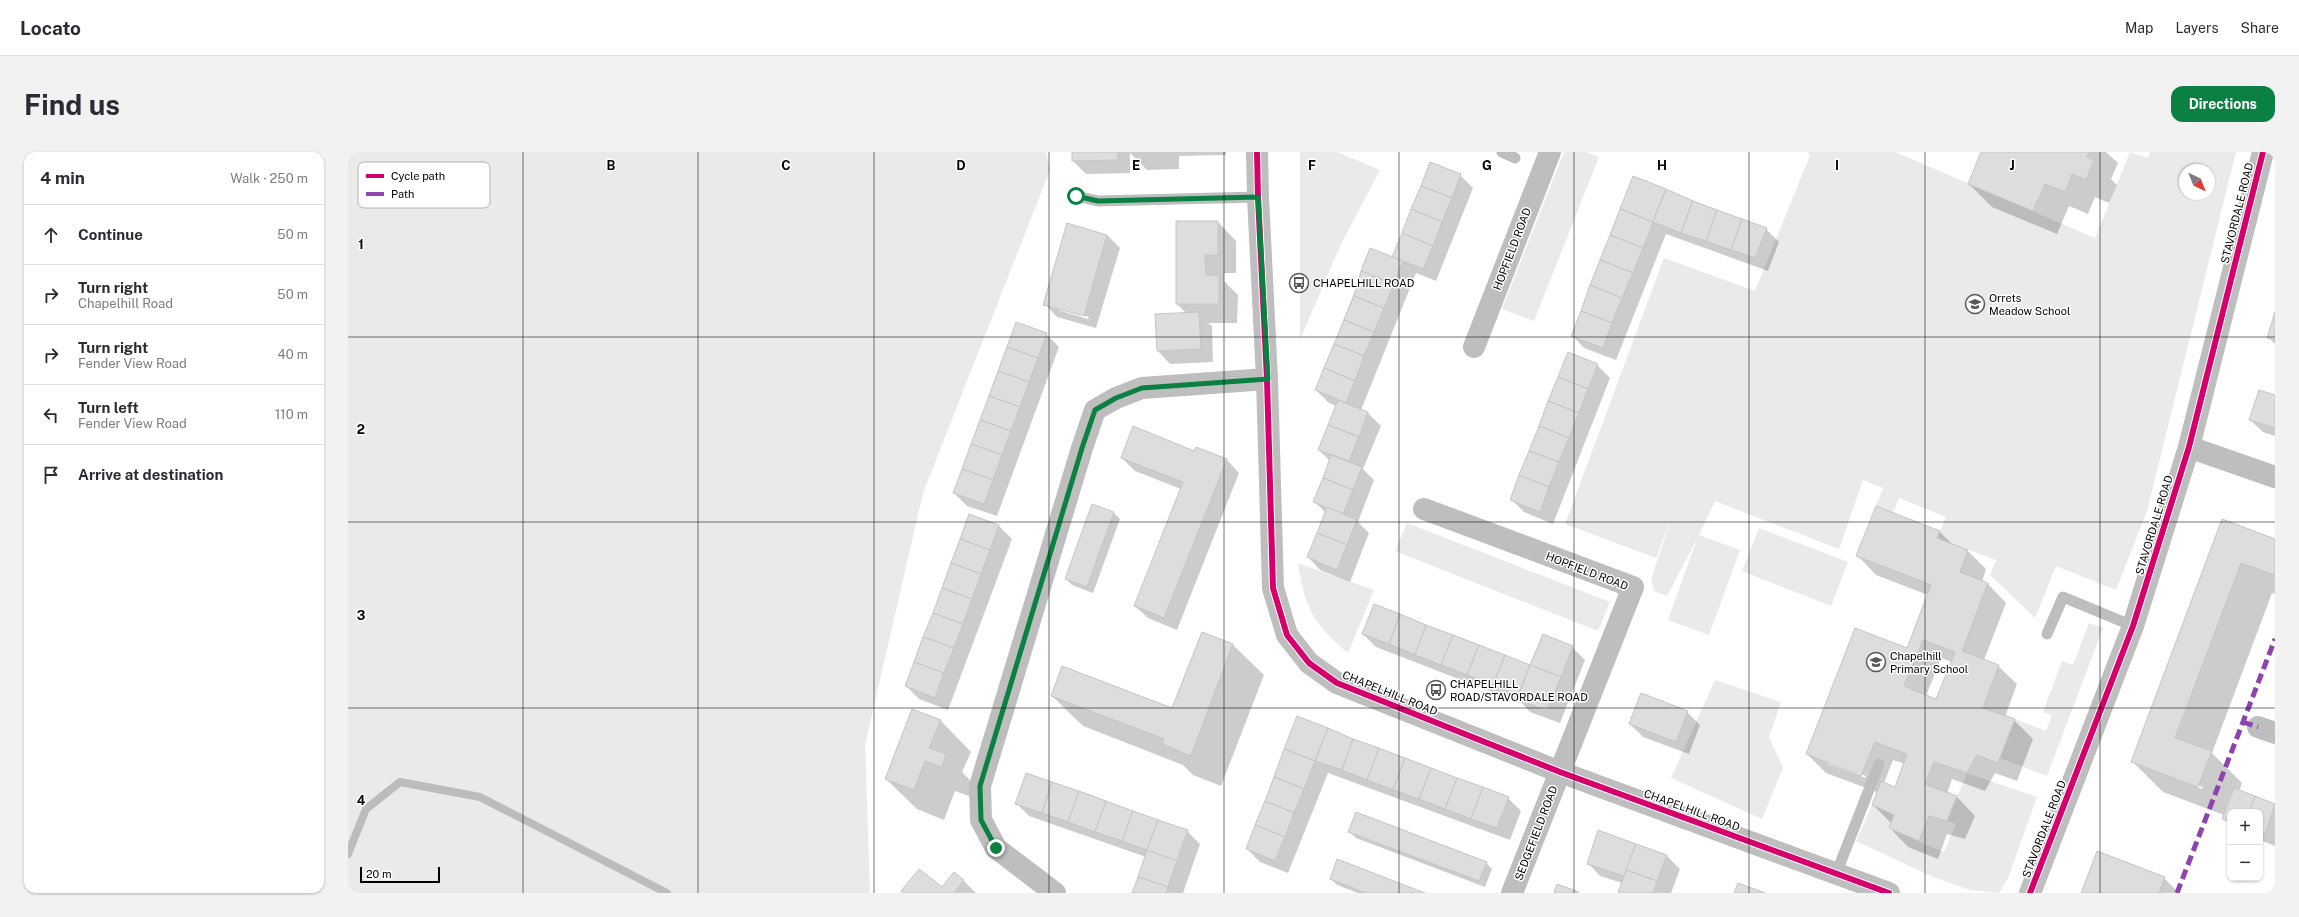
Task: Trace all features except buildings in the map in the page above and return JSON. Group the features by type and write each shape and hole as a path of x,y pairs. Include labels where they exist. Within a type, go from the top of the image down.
{"street":[{"name":"CHAPELHILL ROAD","path":"1257,152 1268,379 1273,588 1287,635 1308,663 1337,683 1560,772 1836,874 1865,889 1889,893"},
{"name":"HOPFIELD ROAD","path":"1474,346 1550,152"},
{"name":"STAVORDALE ROAD","path":"2030,893 2133,626 2189,447 2263,152"},
{"path":"1056,893 996,848 981,820 980,786 1075,470 1095,410 1116,398 1142,388 1268,379"},
{"path":"2189,447 2275,477"},
{"name":"HOPFIELD ROAD","path":"1424,508 1633,587 1560,772"},
{"name":"SEDGEFIELD ROAD","path":"1512,893 1560,772"}],"lane":[{"path":"1502,152 1515,158"},
{"path":"1076,196 1098,201 1258,197"},
{"path":"2047,634 2063,597 2133,626"},
{"path":"1836,874 1879,764"}],"shaded area":[{"path":"348,152 1046,152 1050,170 923,493 865,745 870,893 348,893"},
{"path":"1300,152 1337,152 1380,170 1340,246 1300,340"},
{"path":"1564,152 1587,152 1599,157 1534,321 1502,309"},
{"name":"Orrets Meadow School","path":"1808,152 1895,152 2095,238 2130,152 2148,158 2150,152 2236,152 2147,511 2116,590 2056,566 2035,618 1990,575 1996,560 1937,538 1946,517 1899,498 1893,513 1876,506 1883,488 1863,480 1839,549 1715,501 1699,535 1740,550 1709,635 1668,620 1697,539 1667,596 1654,591 1651,579 1673,513 1656,558 1565,524 1664,258 1755,291 1810,155"},
{"path":"1407,523 1610,602 1598,631 1395,551"},
{"path":"1759,528 1848,562 1831,606 1742,571"},
{"path":"1298,563 1374,590 1348,653 1326,633 1312,614 1304,592"},
{"path":"2089,623 2103,628 2047,776 2000,758 2015,719 2046,731 2052,715 2043,712 2062,661 2073,665"},
{"path":"1715,680 1781,702 1769,737 1783,768 1762,819 1671,778"},
{"path":"1967,773 2037,797 2008,878 1999,893 1970,890 1933,877 1856,841 1872,805 1894,815 1889,829 1944,852 1956,824 1947,821"}],"waterway":[{"path":"348,854 366,809 400,782 480,797 667,893"}],"marked path":[{"path":"2177,893 2275,639"},
{"path":"2243,722 2258,727"}],"cycle path":[{"path":"1257,152 1267,379 1273,588 1287,635 1309,663 1337,683 1560,772 1889,893"},
{"path":"2030,893 2133,626 2189,447 2263,152"}],"place":[{"name":"CHAPELHILL ROAD","path":"1299,283"},
{"name":"Orrets Meadow School","path":"1975,304"},
{"name":"Chapelhill Primary School","path":"1876,662"},
{"name":"CHAPELHILL ROAD/STAVORDALE ROAD","path":"1436,690"}],"route":[{"path":"996,848 981,820 980,786 1054,537 1095,410 1116,398 1142,388 1268,379 1258,197 1098,201 1076,196"}]}
